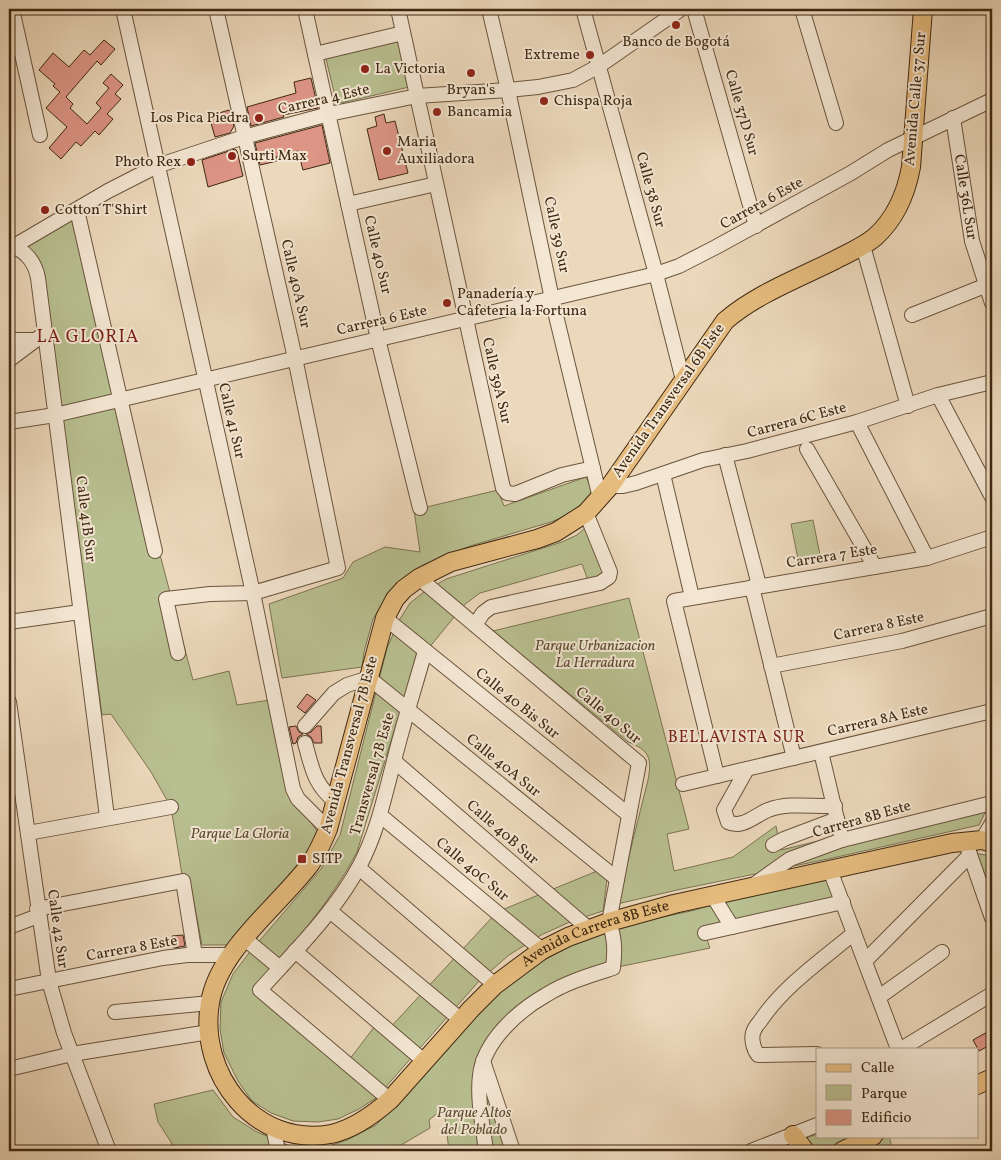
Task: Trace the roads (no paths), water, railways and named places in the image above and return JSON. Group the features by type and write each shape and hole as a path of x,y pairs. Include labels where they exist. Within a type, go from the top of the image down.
{"main road":[{"name":"Avenida Calle 37 Sur","path":"869,242 898,208 911,168 923,9"},
{"name":"Avenida Transversal 6B Este","path":"586,513 605,492 718,329 733,314 769,293 869,242"},
{"name":"Avenida Transversal 7B Este","path":"209,1032 210,1003 216,981 245,938 310,864 328,829 385,618 395,599 404,589 419,578 451,562 537,539 556,532 586,513"},
{"name":"Avenida Carrera 8B Este","path":"209,1032 218,1069 227,1087 249,1114 272,1127 298,1135 332,1134 364,1121 390,1100 461,1020 495,985 542,950 609,922 713,896 830,870 977,845"},
{"path":"978,1085 992,1078"},
{"path":"793,1135 805,1151"},
{"path":"842,1151 869,1138"}],"street":[{"path":"12,9 40,136"},
{"name":"Calle 41 Sur","path":"123,9 254,593 293,789 298,799 328,829"},
{"name":"Calle 40A Sur","path":"216,9 295,358 338,568 254,593"},
{"name":"Calle 40 Sur","path":"306,9 378,339 420,508"},
{"name":"Calle 39A Sur","path":"398,9 503,488 510,494 515,494 562,476 593,468"},
{"name":"Calle 39 Sur","path":"489,9 552,299 593,468 605,492"},
{"name":"Calle 38 Sur","path":"583,9 656,274 683,380"},
{"name":"Carrera 4 Este","path":"10,244 157,166 244,137 329,114 417,96 508,90 563,82 581,76 599,66 681,9"},
{"name":"Calle 37D Sur","path":"694,9 756,226"},
{"path":"802,9 836,123"},
{"path":"315,54 403,32"},
{"name":"Carrera 6 Este","path":"9,422 55,415 656,274 679,266 756,226 888,150 992,100"},
{"name":"Calle 36L Sur","path":"953,118 972,241 989,284 992,303"},
{"path":"348,204 436,184"},
{"path":"77,210 155,551"},
{"path":"869,242 908,406"},
{"name":"Calle 41B Sur","path":"10,244 22,251 35,266 38,278 40,336 55,415 107,817"},
{"path":"912,315 989,284"},
{"path":"9,340 40,336"},
{"path":"9,360 40,336"},
{"name":"Carrera 6C Este","path":"605,492 703,460 747,451 856,422 938,395 992,382"},
{"path":"938,395 992,497"},
{"path":"856,422 927,558"},
{"path":"807,449 876,567"},
{"path":"725,455 771,666 794,758"},
{"path":"662,474 692,598"},
{"path":"475,625 483,613 491,607 600,583 609,578 610,572 586,513"},
{"name":"Carrera 7 Este","path":"717,776 674,601 927,558 992,537"},
{"name":"Calle 40 Sur","path":"419,578 639,763 629,815"},
{"path":"178,653 166,599 210,594 254,593"},
{"path":"9,622 80,612"},
{"name":"Carrera 8 Este","path":"771,666 902,641 992,616"},
{"name":"Calle 40 Bis Sur","path":"385,618 629,815"},
{"name":"Transversal 7B Este","path":"390,1100 260,990 330,911 359,868 381,816 394,761 426,651"},
{"path":"305,726 334,693 347,685 369,678"},
{"name":"Calle 40A Sur","path":"369,678 617,879"},
{"name":"Calle 42 Sur","path":"9,702 49,981 58,1016 109,1151"},
{"name":"Carrera 8A Este","path":"683,784 992,711"},
{"path":"305,743 317,782 324,793 336,802"},
{"path":"821,752 842,840"},
{"name":"Calle 40B Sur","path":"394,761 589,929"},
{"path":"747,769 724,810 728,822 734,825 768,810 782,807 800,805 819,807 836,813"},
{"name":"Carrera 8B Este","path":"749,888 790,859 842,840 992,804"},
{"path":"28,833 107,817 171,807"},
{"path":"773,845 836,813"},
{"path":"486,1151 479,1094 483,1060 490,1047 504,1028 546,995 585,977 614,968 615,946 609,922 629,815"},
{"name":"Calle 40C Sur","path":"381,816 542,950"},
{"path":"865,961 977,845 992,823"},
{"path":"977,845 992,918"},
{"path":"359,868 495,985"},
{"path":"830,870 900,1048"},
{"path":"9,927 38,912 183,881 195,955"},
{"path":"713,896 732,927"},
{"path":"705,933 843,902"},
{"path":"330,911 461,1020"},
{"path":"816,1054 762,1056 755,1051 753,1031 768,1010 802,976 854,934"},
{"path":"245,938 280,968"},
{"path":"295,951 424,1061"},
{"path":"879,997 942,952"},
{"name":"Carrera 8 Este","path":"9,989 149,960 195,955 232,955"},
{"path":"902,1048 992,994"},
{"path":"115,1012 210,1003"},
{"path":"9,1069 72,1054 209,1032"},
{"path":"483,1060 514,1151"},
{"path":"750,1151 816,1125"},
{"path":"272,1127 278,1151"}],"place":[{"name":"Banco de Bogotá","path":"676,25"},
{"name":"Extreme","path":"590,55"},
{"name":"La Victoria","path":"365,69"},
{"name":"Bryan's","path":"471,73"},
{"name":"Chispa Roja","path":"544,101"},
{"name":"Bancamia","path":"437,112"},
{"name":"Los Pica Piedra","path":"259,118"},
{"name":"Maria Auxiliadora","path":"387,151"},
{"name":"Surti Max","path":"232,156"},
{"name":"Photo Rex","path":"191,162"},
{"name":"Cotton T'Shirt","path":"45,210"},
{"name":"Panadería y Cafeteria la Fortuna","path":"447,303"},
{"name":"SITP","path":"302,859"}],"district":[{"name":"LA GLORIA","path":"88,337"},
{"name":"BELLAVISTA SUR","path":"737,738"}],"park label":[{"name":"Parque Urbanizacion La Herradura","path":"595,654"},
{"name":"Parque La Gloria","path":"240,834"},
{"name":"Parque Altos del Poblado","path":"474,1122"}]}
